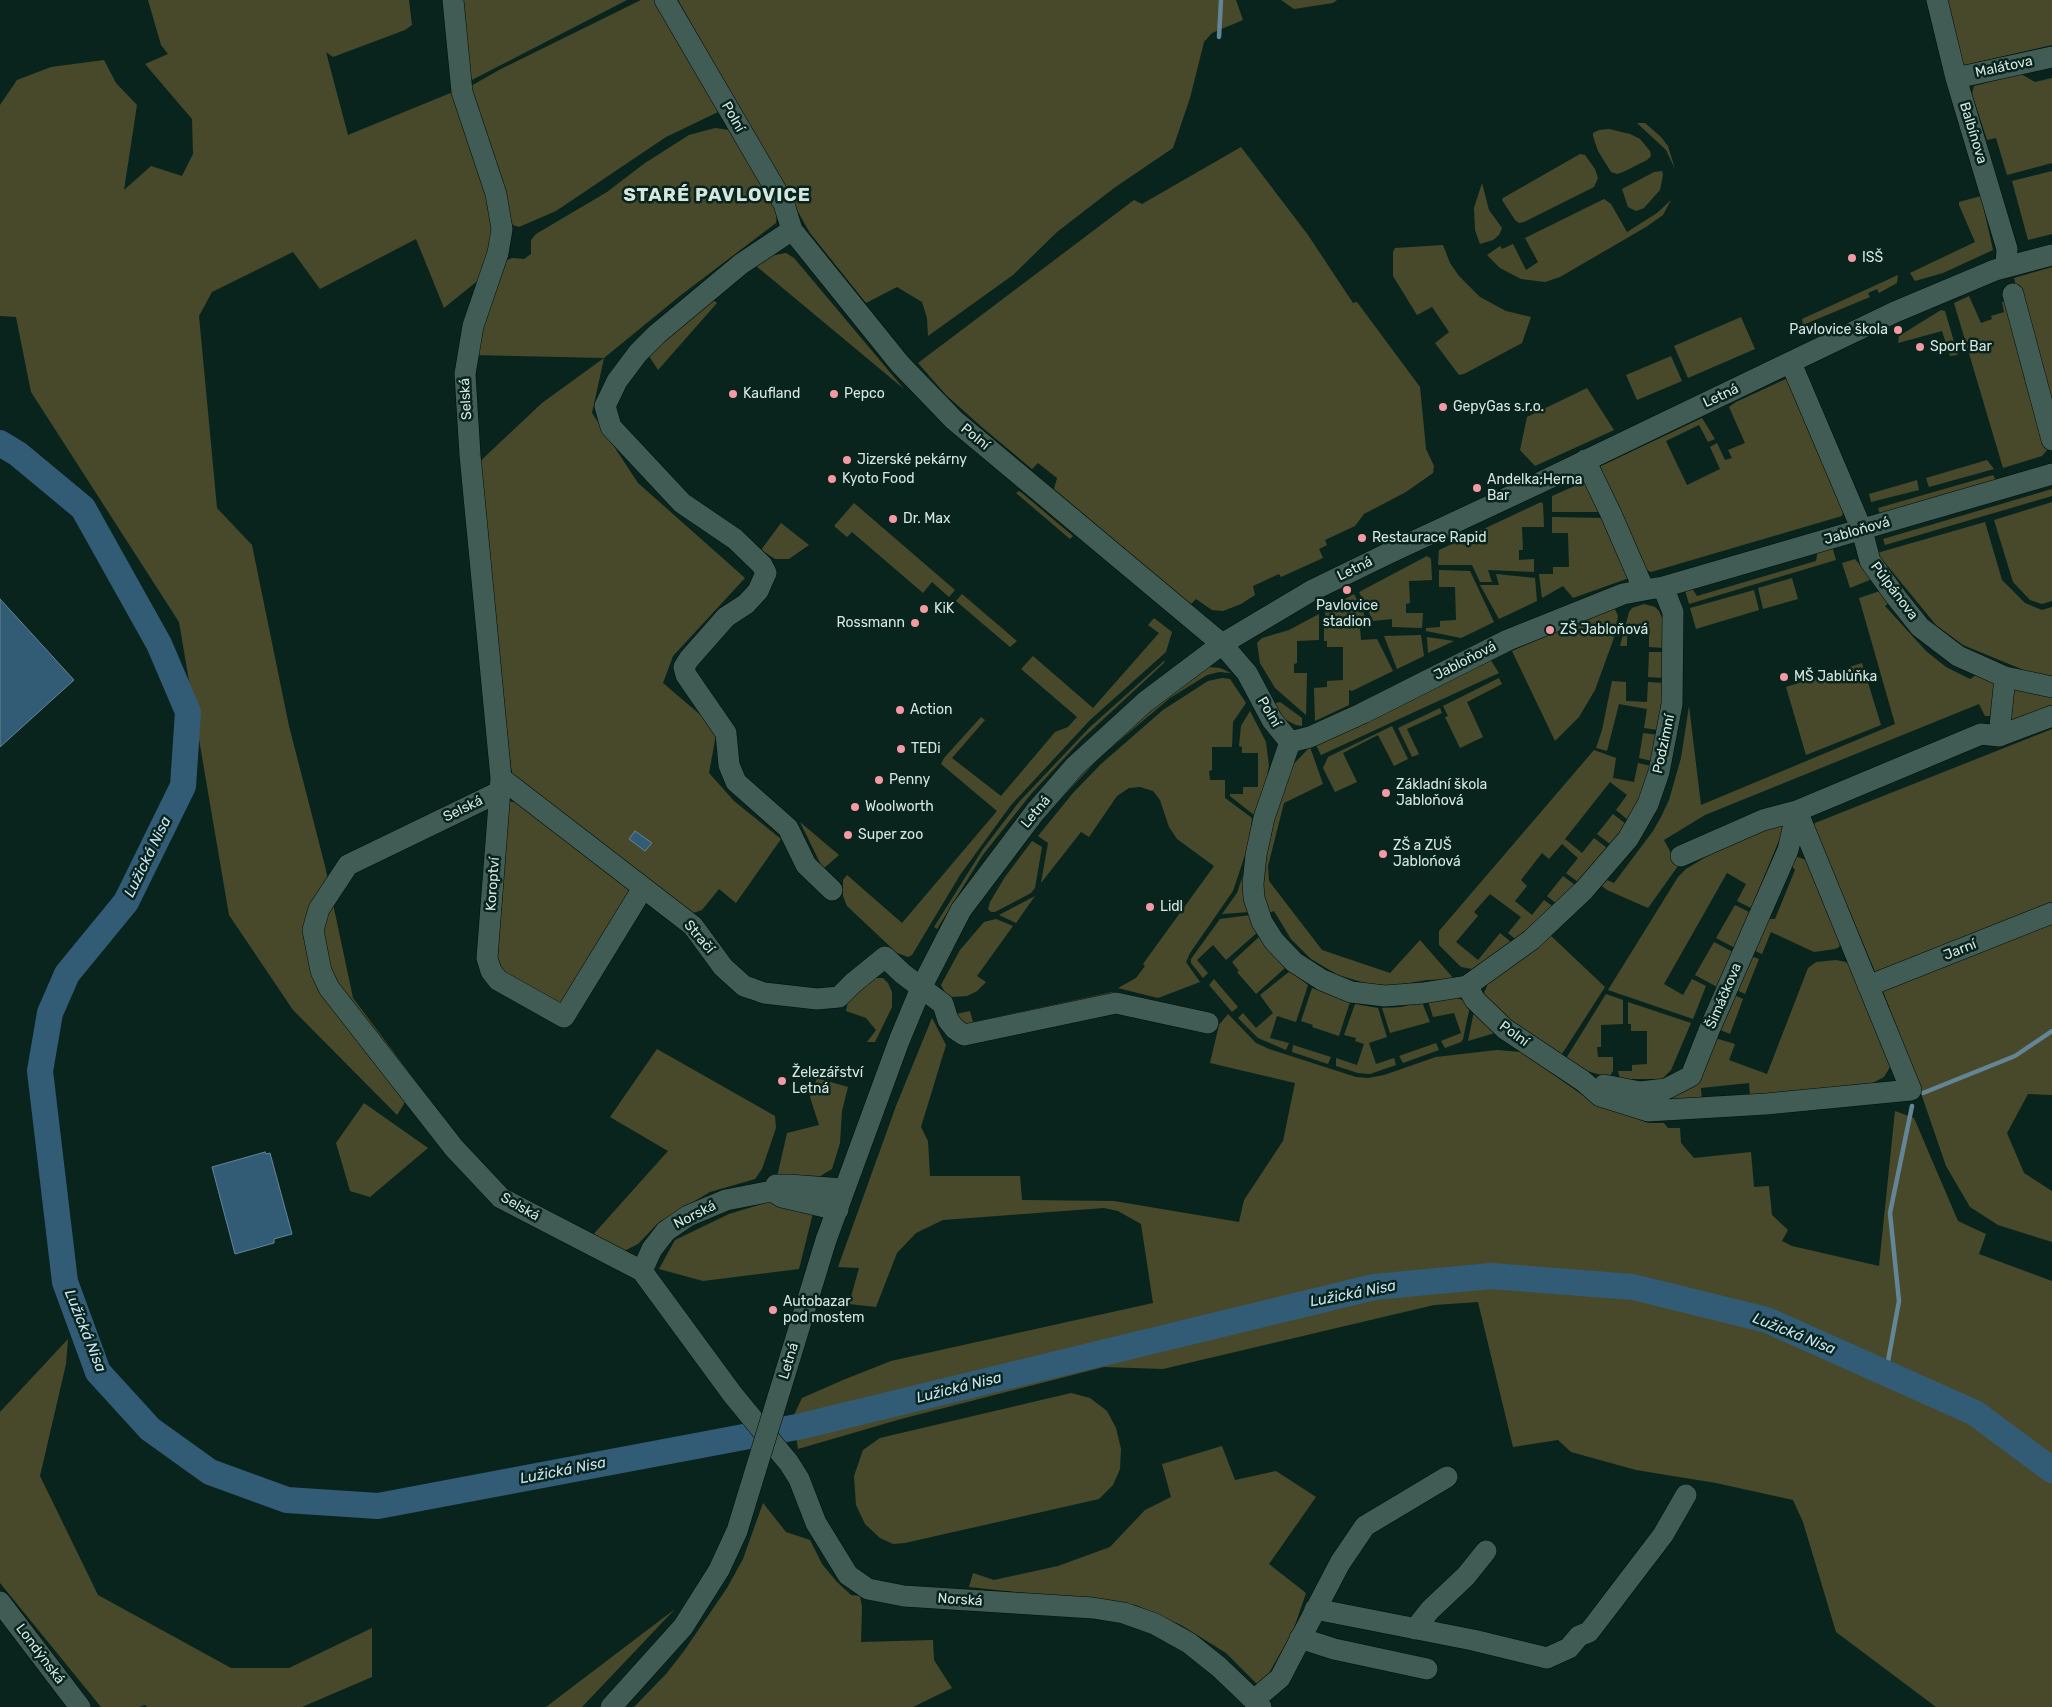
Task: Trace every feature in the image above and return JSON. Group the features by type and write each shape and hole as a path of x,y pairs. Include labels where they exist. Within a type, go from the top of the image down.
{"street":[{"name":"Selská","path":"453,0 462,92 496,194 502,229 498,254 473,326 465,374 470,455 501,784 348,865 316,917 313,930 322,970 329,988 454,1148 501,1198 642,1271 732,1395"},
{"name":"Polní","path":"665,0 784,204 792,230 900,364 954,420 1222,644 1247,673 1272,720 1290,742 1264,818 1253,884 1258,913 1274,941 1294,962 1322,980 1354,992 1385,996 1423,994 1467,986 1475,1000 1505,1029 1583,1081 1600,1096 1648,1111 1766,1104 1911,1090 1868,986"},
{"name":"Balbínova","path":"1937,0 1956,78 2007,250 2006,266"},
{"name":"Malátova","path":"1956,78 2052,57"},
{"path":"792,230 741,264 657,334 638,353 616,381 605,406 611,427 682,503 735,539 762,565 766,573 758,590 746,604 726,617 684,667 686,676 726,733 729,765 736,782 788,828 806,865 832,890"},
{"name":"Letná","path":"611,1707 683,1627 719,1570 737,1531 843,1189 921,988 961,910 1035,812 1075,766 1145,702 1222,644 1310,591 1895,312 2006,266 2052,254"},
{"path":"2013,294 2052,440"},
{"name":"Půlpánova","path":"1791,363 1862,530 1870,561 1920,627 1958,656 2005,677 2052,687"},
{"name":"Podzimní","path":"1467,986 1531,940 1584,890 1628,839 1648,804 1659,772 1672,704 1673,612 1653,588 1611,514 1584,460"},
{"name":"Jabloňová","path":"1290,742 1310,737 1363,713 1508,640 1623,594 1653,588 1862,530 2052,474"},
{"path":"1999,736 2005,677"},
{"path":"1681,856 1763,820 1797,811 1981,734 1999,736 2052,716"},
{"name":"Stračí","path":"501,784 693,926 723,967 744,986 764,993 817,999 839,997 885,957 921,988"},
{"name":"Koroptví","path":"501,784 487,958 494,976 564,1017 643,888"},
{"path":"1797,811 1868,986"},
{"name":"Šimáčkova","path":"1583,1081 1640,1092 1666,1089 1691,1076 1788,850 1797,811"},
{"name":"Jarní","path":"1868,986 2052,913"},
{"path":"921,988 943,1004 948,1020 955,1029 964,1035 1116,1003 1208,1023"},
{"name":"Norská","path":"642,1271 652,1249 666,1231 688,1216 726,1200 772,1191 776,1185 843,1189"},
{"path":"772,1191 782,1196 838,1210"},
{"name":"Norská","path":"732,1395 750,1414 789,1463 799,1479 816,1523 848,1575 868,1589 904,1596 1083,1608 1124,1613 1155,1624 1189,1643 1219,1667 1257,1703"},
{"path":"1257,1703 1280,1678 1340,1563 1365,1526 1447,1477"},
{"path":"1315,1609 1473,1640 1547,1658 1569,1648 1579,1636 1589,1632 1663,1534 1686,1495"},
{"path":"1415,1629 1430,1610 1466,1576 1486,1551"},
{"name":"Londýnská","path":"0,1602 80,1707"},
{"path":"1300,1638 1334,1649 1427,1669"}],"green space":[{"path":"148,0 409,0 412,25 405,30 333,57 326,52 348,135 453,92 492,212 492,245 486,274 444,308 416,239 320,289 293,252 212,292 199,316 217,508 252,545 289,726 325,866 353,998 417,1083 397,1115 293,1010 229,915 179,622 31,392 16,317 0,316 0,105 17,80 51,67 104,60 116,83 137,105 124,190 151,166 182,176 193,154 192,119 145,64 168,54 161,45"},
{"path":"460,0 627,0 468,82"},
{"path":"641,0 655,0 718,112 666,137 556,211 519,227 513,225 510,222 489,154 471,86 499,70"},
{"path":"678,0 1236,0 1243,20 1212,33 1204,42 1190,98 1173,148 1114,188 1057,232 1013,275 928,336 927,318 922,302 897,287 866,303 810,233"},
{"path":"1281,0 1337,0 1333,3 1294,9"},
{"path":"1942,0 2052,0 2052,45 1965,65 1958,60"},
{"path":"2021,74 2035,82 2052,78 2052,163 2007,175 1996,138 1987,140 1972,94 1974,86"},
{"path":"1637,123 1645,123 1661,137 1668,146 1675,169 1666,150"},
{"path":"715,128 729,130 774,204 777,214 776,223 681,295 604,358 473,355 507,260 512,258 524,259 531,254 531,240 536,234 607,192 645,163 689,135"},
{"path":"1609,129 1630,134 1640,139 1650,151 1651,156 1623,172 1617,174 1611,172 1598,151 1593,136 1593,133 1599,130"},
{"path":"1241,147 1308,235 1353,303 1357,302 1420,387 1426,449 1434,466 1433,473 1406,492 1364,514 1355,526 1325,540 1327,545 1319,549 1323,558 1281,577 1279,574 1253,586 1255,595 1241,604 1223,611 1212,610 1196,599 1191,604 1054,489 1057,478 1038,463 1032,469 946,395 918,363 1134,200 1142,204"},
{"path":"1580,154 1585,155 1595,169 1598,178 1594,187 1524,222 1519,223 1515,220 1502,200 1503,198"},
{"path":"1662,171 1660,190 1644,208 1636,211 1628,207 1622,189 1654,172"},
{"path":"2052,171 2052,234 2028,240 2012,181"},
{"path":"1482,183 1489,210 1502,228 1499,235 1493,240 1480,244 1475,230 1474,208"},
{"path":"1981,196 1993,250 1943,273 1915,281 1910,273 1975,242 1959,202"},
{"path":"1604,199 1611,204 1627,232 1657,213 1671,200 1663,215 1646,227 1560,277 1545,282 1521,279 1500,268 1487,255 1500,246 1502,249 1513,244 1526,270 1538,262 1525,238"},
{"path":"1443,245 1450,263 1459,276 1480,297 1506,311 1531,317 1522,343 1459,375 1435,343 1449,332 1432,307 1417,315 1393,276 1393,252 1395,248"},
{"path":"786,253 794,258 904,389 755,265 770,256"},
{"path":"2052,267 2052,421 2014,278"},
{"path":"1898,275 1897,283 1879,293 1877,289 1868,293 1870,297 1803,325 1802,319"},
{"path":"1969,296 1981,323 1992,319 1991,316 2004,312 2002,302 2009,300 2048,449 2042,456 2003,468 1954,303"},
{"path":"712,299 717,303 658,370 649,356 655,341"},
{"path":"1941,310 1945,311 1958,355 1950,356 1942,331 1898,343 1899,336"},
{"path":"1741,317 1755,349 1688,378 1674,346"},
{"path":"1671,356 1682,381 1637,400 1626,375"},
{"path":"604,358 592,413 638,483 745,578 673,656 663,683 717,729 709,773 734,801 781,839 736,903 719,889 702,910 693,913 512,774 478,506 475,466 542,403"},
{"path":"1788,378 1844,509 1842,516 1651,572 1645,569 1599,467 1702,418 1715,439 1708,442 1699,425 1666,441 1687,485 1720,469 1710,447 1717,443 1725,460 1732,458 1728,450 1745,443 1729,407"},
{"path":"1587,388 1614,430 1535,466 1520,450 1527,417"},
{"path":"1987,460 1994,469 1929,487 1926,478"},
{"path":"1993,475 1997,483 1881,517 1878,508"},
{"path":"1917,480 1919,490 1871,502 1869,494"},
{"path":"1586,481 1603,512 1552,512 1552,496"},
{"path":"2052,489 2052,496 1885,545 1883,539"},
{"path":"1019,491 1073,536 1070,539 1016,493"},
{"path":"1541,502 1543,504 1544,527 1522,527 1523,550 1519,550 1519,560 1534,559 1534,572 1488,570 1492,582 1480,582 1472,565 1438,565 1439,550"},
{"path":"2052,502 2052,601 2042,604 2030,600 2013,582 1994,520"},
{"path":"854,503 955,590 949,597 932,582 923,593 852,532 847,537 834,526"},
{"path":"1552,517 1605,518 1629,578 1573,598 1563,586 1542,598 1539,574 1553,574 1553,567 1569,567 1568,533 1552,533"},
{"path":"1985,522 2002,580 2025,603 2042,610 2052,607 2052,676 2026,671 1963,645 1936,625 1877,553"},
{"path":"781,523 809,545 789,559 775,559 761,550"},
{"path":"1832,546 1836,560 1689,604 1685,590 1691,587 1697,596 1816,561 1818,549"},
{"path":"1427,556 1431,559 1432,580 1409,581 1410,603 1406,604 1406,613 1423,613 1422,628 1392,627 1392,619 1373,621 1359,592"},
{"path":"1855,559 1872,579 1850,588 1842,563"},
{"path":"1439,570 1470,571 1494,622 1461,638 1426,631 1426,628 1440,627 1440,621 1456,620 1455,587 1439,587"},
{"path":"1496,574 1535,578 1537,601 1499,619 1480,585 1499,585"},
{"path":"1792,578 1798,599 1763,609 1758,588"},
{"path":"1754,590 1759,610 1696,629 1690,608"},
{"path":"1880,591 1894,599 1885,606 1926,651 1946,667 1970,679 1981,672 1992,677 1996,687 1996,716 1985,716 1979,704 1705,815 1664,840 1678,866 1648,908 1607,890 1598,883 1602,878 1614,883 1653,831 1661,817 1669,800 1681,758 1689,706 1701,805 1895,724 1859,598"},
{"path":"962,594 1017,641 1010,647 956,601"},
{"path":"1354,594 1369,624 1326,624 1325,610"},
{"path":"1644,604 1655,607 1659,611 1663,620 1664,648 1649,647 1649,628 1627,627 1627,646 1620,646 1629,612 1632,608"},
{"path":"1614,607 1618,616 1615,635 1595,690 1579,717 1555,741 1512,651"},
{"path":"1319,614 1319,640 1297,641 1297,663 1294,664 1294,673 1307,673 1306,715 1275,688 1260,663 1257,643 1262,638 1289,630"},
{"path":"1154,618 1172,632 1166,652 1090,720 1011,805 960,875 912,955 908,957 897,953 847,906 843,896 843,880 847,875 902,923 997,811 941,764 944,758 981,717 985,720 952,758 1001,796 1055,732 1068,727 1077,717 1021,669 1033,656 1093,708 1159,633 1148,625"},
{"path":"1324,628 1360,628 1361,640 1377,639 1393,671 1352,691 1349,690 1349,705 1315,721 1314,688 1327,687 1327,681 1343,680 1343,647 1327,647 1327,641 1324,641"},
{"path":"1421,635 1424,656 1397,669 1384,636"},
{"path":"1427,637 1454,641 1428,653"},
{"path":"1649,652 1664,652 1663,678 1648,677"},
{"path":"1490,659 1499,673 1321,755 1315,743"},
{"path":"1165,660 1082,739 1031,794 982,856 937,929 934,927 983,849 1019,802 1089,728"},
{"path":"1862,663 1881,725 1806,755 1786,687"},
{"path":"1208,667 1220,668 1231,673 1219,672 1207,675 1170,698 1100,757 1044,817 1051,801 1138,717"},
{"path":"1222,678 1230,679 1246,703 1233,722 1232,747 1212,747 1212,770 1209,771 1210,780 1225,780 1225,798 1252,818 1249,843 1233,891 1190,953 1186,962 1200,982 1158,998 1118,988 1136,978 1145,966 1143,964 1214,866 1177,839 1169,827 1160,800 1153,791 1140,787 1129,788 1117,796 1089,837 1081,832 1041,883 1048,843 1038,836 1073,793 1101,764 1163,710 1208,681"},
{"path":"1499,678 1502,684 1467,702 1483,737 1460,748 1445,717 1448,716 1443,706"},
{"path":"1612,681 1626,682 1626,701 1647,702 1648,682 1663,683 1658,730 1644,728 1647,709 1619,704 1607,751 1596,748 1602,730"},
{"path":"2015,688 2052,696 2052,710 2010,723 2009,694"},
{"path":"1280,702 1302,718 1302,726 1280,717 1273,704"},
{"path":"1440,708 1442,713 1407,729 1419,754 1412,757 1398,728"},
{"path":"1250,711 1266,742 1269,766 1265,786 1254,815 1230,796 1230,794 1243,794 1243,787 1258,787 1258,753 1242,753 1242,747 1239,746 1241,726"},
{"path":"1392,726 1408,759 1394,766 1378,735 1343,753 1357,782 1335,792 1323,768 1328,757"},
{"path":"2052,729 2052,904 1876,974 1836,879 1811,829 1815,823"},
{"path":"1643,733 1658,735 1652,761 1639,758"},
{"path":"1310,747 1323,784 1284,803 1268,866 1269,881 1322,950 1390,973 1420,940 1454,979 1427,980 1392,986 1365,983 1338,975 1311,959 1291,939 1274,911 1263,915 1261,862 1288,770"},
{"path":"1594,750 1616,758 1613,778 1634,782 1638,763 1651,766 1641,796 1628,820 1616,810 1627,795 1610,782 1565,839 1582,853 1594,838 1607,848 1578,882 1566,873 1578,858 1562,844 1549,859 1542,853 1521,880 1527,886 1515,901 1532,915 1544,900 1554,907 1515,939 1508,933 1521,917 1490,894 1474,912 1478,916 1456,942 1478,960 1500,933 1511,942 1472,969 1461,967 1439,945 1439,931"},
{"path":"504,801 526,803 628,888 630,895 569,1000 557,1006 498,973 494,938"},
{"path":"1613,814 1626,824 1610,844 1597,834"},
{"path":"800,822 839,855 823,869"},
{"path":"1770,825 1785,826 1751,908 1737,901 1746,884 1727,873 1664,984 1683,995 1692,979 1706,986 1693,1019 1608,990 1678,877 1686,869 1729,843"},
{"path":"1032,841 1042,847 1035,888 1031,893 995,912 991,912 988,909 990,902 1005,877"},
{"path":"1795,856 1809,861 1842,939 1839,947 1835,949 1814,952 1771,932 1762,954 1751,949 1763,919 1775,919 1795,870 1788,861"},
{"path":"1247,863 1250,912 1222,914 1237,893"},
{"path":"1563,876 1575,885 1557,904 1547,896"},
{"path":"1035,896 1016,923 999,915"},
{"path":"1735,905 1749,912 1735,948 1716,938"},
{"path":"1251,915 1259,931 1226,960 1213,945 1197,960 1208,973 1203,978 1191,963 1191,959 1220,919"},
{"path":"996,919 1013,926 977,976 986,982 977,991 967,996 952,997 946,994 941,985 960,950 984,922"},
{"path":"2052,920 2052,1095 2028,1094 2007,1133 2024,1173 2052,1191 2052,1242 1998,1225 1970,1207 1946,1166 1911,1064 1881,986"},
{"path":"1548,933 1605,987 1560,1057 1522,1030 1486,1000 1484,993 1489,981"},
{"path":"1261,935 1286,967 1256,994 1237,972 1239,971 1232,962"},
{"path":"1714,942 1733,952 1719,988 1695,975"},
{"path":"1748,955 1759,959 1745,994 1735,989"},
{"path":"1836,960 1846,962 1852,966 1893,1062 1884,1077 1867,1086 1750,1097 1749,1083 1701,1088 1702,1102 1684,1105 1625,1095 1668,1094 1715,1038 1735,1044 1729,1060 1767,1074 1808,968 1816,962"},
{"path":"1290,971 1308,985 1296,1022 1277,1016 1270,1038 1289,1043 1286,1050 1258,1038 1238,1018 1243,1013 1256,1028 1273,1013 1260,995"},
{"path":"874,978 883,978 888,983 892,992 892,1007 875,1042 867,1042 876,1030 866,1018 846,1011 850,992"},
{"path":"1214,979 1238,1007 1232,1012 1209,985"},
{"path":"1312,988 1350,1002 1339,1036 1312,1027 1313,1025 1301,1021"},
{"path":"1112,992 1120,994 963,1027 956,1014 970,1011 973,1022"},
{"path":"1606,994 1623,1000 1623,1024 1601,1025 1601,1047 1597,1047 1598,1057 1613,1057 1613,1071 1609,1077 1587,1071 1565,1060"},
{"path":"1732,994 1743,999 1730,1034 1718,1029"},
{"path":"1455,997 1467,1002 1470,1006 1463,1039 1461,1042 1445,1048 1441,1041 1461,1033 1454,1013 1433,1017 1428,1001"},
{"path":"1422,1002 1430,1022 1390,1033 1382,1008 1401,1007"},
{"path":"1628,1002 1691,1023 1671,1070 1662,1079 1620,1079 1618,1071 1632,1071 1632,1065 1647,1064 1647,1031 1631,1031 1631,1024 1628,1024"},
{"path":"1355,1004 1378,1008 1387,1037 1369,1043 1376,1064 1394,1058 1396,1065 1370,1074 1358,1073 1336,1066 1336,1058 1357,1065 1364,1044 1355,1041 1356,1038 1344,1035"},
{"path":"1474,1011 1498,1032 1468,1041"},
{"path":"1228,1014 1256,1043 1356,1077 1368,1078 1384,1075 1436,1057 1497,1050 1521,1052 1591,1101 1648,1123 1664,1123 1668,1128 1680,1128 1681,1143 1694,1158 1751,1152 1754,1187 1769,1186 1772,1215 1788,1230 1782,1241 1792,1246 1879,1266 1895,1111 1914,1118 1958,1221 1986,1234 1979,1254 2052,1281 2052,1707 1936,1707 1836,1632 1803,1522 1793,1500 1716,1483 1636,1470 1571,1452 1558,1440 1513,1447 1478,1302 1434,1305 1163,1369 1104,1367 901,1419 798,1449 793,1417 802,1398 843,1380 891,1361 1153,1303 1141,1224 1118,1211 1104,1208 943,1220 916,1233 897,1253 876,1307 849,1304 859,1268 838,1267 896,1106 932,1018 946,1045 921,1127 928,1141 930,1176 1020,1176 1022,1200 1114,1201 1239,1222 1244,1200 1283,1141 1295,1083 1210,1063 1219,1025"},
{"path":"1436,1043 1439,1050 1403,1063 1399,1056"},
{"path":"1293,1045 1331,1057 1328,1064 1292,1052"},
{"path":"657,1049 775,1116 776,1128 762,1169 755,1179 710,1192 659,1222 638,1244 622,1252 591,1237 668,1151 610,1117"},
{"path":"817,1078 848,1087 842,1111 840,1143 832,1169 817,1178 777,1177 787,1133 819,1125 810,1097"},
{"path":"364,1103 428,1148 370,1197 350,1191 336,1143"},
{"path":"772,1201 814,1209 799,1269 703,1281 659,1269 675,1240 729,1214"},
{"path":"68,1339 66,1364 40,1476 98,1595 231,1668 289,1668 372,1628 372,1677 302,1707 147,1707 145,1705 139,1707 101,1707 0,1583 0,1412"},
{"path":"1071,1393 1090,1398 1107,1411 1116,1428 1121,1449 1120,1469 1113,1485 1099,1499 905,1543 893,1544 880,1538 865,1524 856,1505 854,1476 863,1450 880,1438"},
{"path":"1222,1446 1235,1480 1276,1471 1316,1497 1269,1564 1306,1593 1293,1631 1269,1673 1258,1685 1226,1653 1181,1625 1136,1605 969,1587 973,1573 994,1580 1058,1566 1110,1547 1145,1510 1171,1497 1162,1464"},
{"path":"763,1503 786,1532 810,1540 822,1564 837,1582 851,1595 860,1596 862,1607 861,1642 933,1640 934,1660 952,1688 913,1707 634,1707 666,1674 684,1651 727,1588 743,1559"},
{"path":"675,1609 582,1707 546,1707"}],"water":[{"path":"0,599 74,680 0,747"},
{"path":"635,831 652,843 645,851 629,839"},
{"path":"265,1152 266,1154 270,1153 292,1234 274,1239 274,1243 235,1254 212,1167"}],"waterway":[{"path":"1219,37 1221,0"},
{"name":"Lužická Nisa","path":"0,443 18,454 83,508 159,644 188,712 183,786 126,902 67,974 50,1013 40,1071 65,1282 98,1372 150,1429 210,1472 287,1500 378,1506 802,1426 1374,1287 1491,1276 1633,1287 1767,1320 1975,1413 2052,1470"},
{"path":"1923,1093 2015,1056 2052,1031"},
{"path":"1886,1372 1899,1301 1890,1213 1912,1106"}],"place":[{"name":"ISŠ","path":"1852,258"},
{"name":"Pavlovice škola","path":"1898,330"},
{"name":"Sport Bar","path":"1920,347"},
{"name":"Kaufland","path":"733,394"},
{"name":"Pepco","path":"834,394"},
{"name":"GepyGas s.r.o.","path":"1443,407"},
{"name":"Jizerské pekárny","path":"847,460"},
{"name":"Kyoto Food","path":"832,479"},
{"name":"Andelka;Herna Bar","path":"1477,488"},
{"name":"Dr. Max","path":"893,519"},
{"name":"Restaurace Rapid","path":"1362,538"},
{"name":"Pavlovice stadion","path":"1347,590"},
{"name":"KiK","path":"924,609"},
{"name":"Rossmann","path":"915,623"},
{"name":"ZŠ Jabloňová","path":"1550,630"},
{"name":"MŠ Jablůňka","path":"1784,677"},
{"name":"Action","path":"900,710"},
{"name":"TEDi","path":"901,749"},
{"name":"Penny","path":"879,780"},
{"name":"Základní škola Jabloňová","path":"1386,793"},
{"name":"Woolworth","path":"855,807"},
{"name":"Super zoo","path":"848,835"},
{"name":"ZŠ a ZUŠ Jablońová","path":"1383,854"},
{"name":"Lidl","path":"1150,907"},
{"name":"Železářství Letná","path":"782,1081"},
{"name":"Autobazar pod mostem","path":"773,1310"}],"district":[{"name":"STARÉ PAVLOVICE","path":"717,196"}]}
